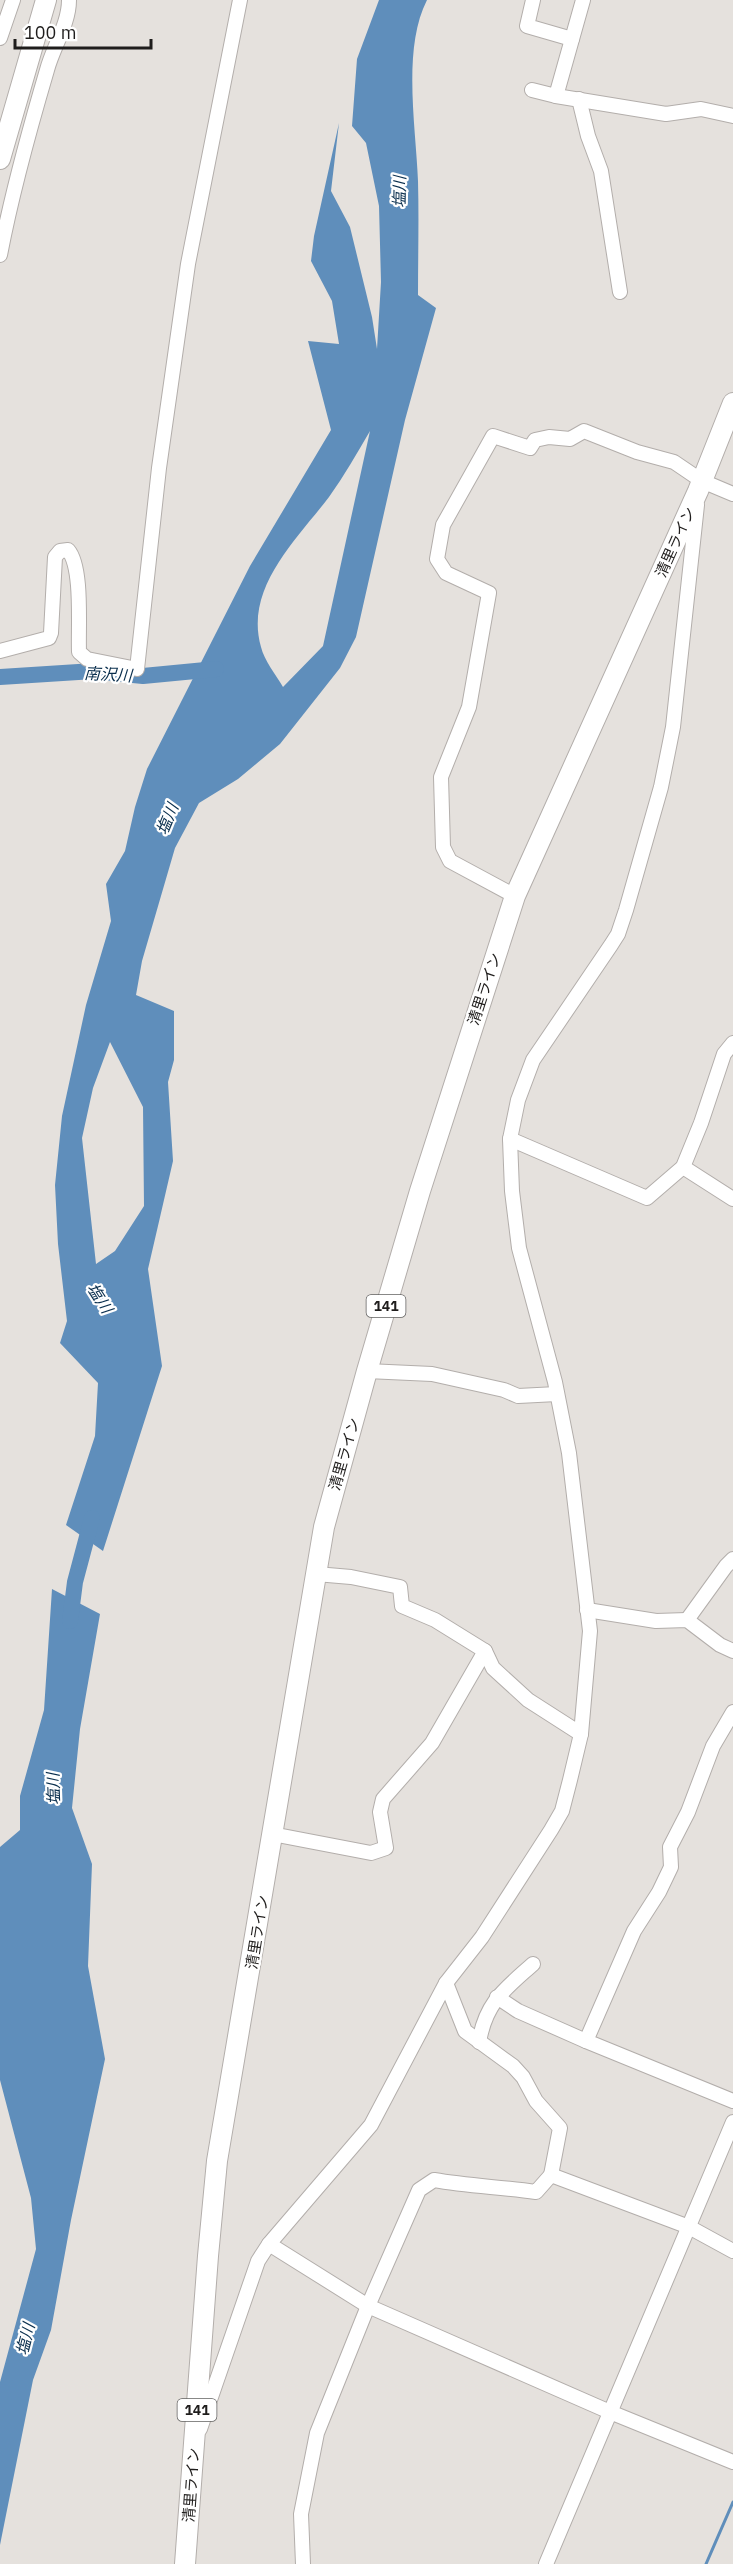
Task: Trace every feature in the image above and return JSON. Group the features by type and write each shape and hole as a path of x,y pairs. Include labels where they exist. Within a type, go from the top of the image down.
{"highway":[{"path":"0,111 32,0"},
{"path":"0,159 46,0"},
{"name":"清里ライン","path":"185,2564 217,2161 328,1511 420,1191 514,896 700,486 733,403"}],"street":[{"path":"0,38 13,0"},
{"path":"0,255 24,146 50,60 69,11 69,0"},
{"path":"0,651 49,638 55,557 60,550 68,550 73,555 77,574 79,652 87,659 137,669 159,468 188,264 240,0"},
{"path":"533,0 527,26 572,39"},
{"path":"556,96 583,0"},
{"path":"532,90 666,114 701,109 733,116"},
{"path":"579,99 588,136 601,171 620,292"},
{"path":"514,896 450,861 443,847 441,777 470,707 489,593 446,573 437,559 443,525 493,436 530,448 535,440 549,437 570,439 584,431 637,452 674,462 700,486 733,494"},
{"path":"194,2444 221,2372 255,2267 269,2244 371,2126 446,1983 482,1937 562,1811 581,1734 590,1631 569,1453 557,1394 519,1248 512,1191 510,1139 518,1100 533,1060 618,934 626,910 661,787 673,727 700,486"},
{"path":"510,1139 647,1198 683,1167 701,1124 724,1054 733,1043"},
{"path":"683,1167 733,1199"},
{"path":"367,1371 432,1374 504,1390 518,1396 557,1394"},
{"path":"687,1620 733,1559"},
{"path":"316,1574 351,1576 400,1587 402,1606 435,1620 485,1652 493,1668 528,1700 581,1734"},
{"path":"586,1610 656,1621 687,1620 733,1652"},
{"path":"272,1834 370,1853 386,1848 380,1812 383,1799 432,1743 485,1652"},
{"path":"586,2041 634,1931 659,1892 670,1868 670,1847 688,1812 713,1746 733,1712"},
{"path":"479,2042 483,2020 497,1997 533,1964"},
{"path":"303,2564 301,2514 317,2433 368,2306 419,2190 434,2180 470,2187 502,2187 536,2192 551,2175 560,2128 536,2101 523,2077 496,2052 465,2031 446,1983"},
{"path":"497,1997 518,2011 586,2041 733,2101"},
{"path":"546,2564 733,2122"},
{"path":"551,2175 689,2228 733,2251"},
{"path":"269,2244 368,2306 610,2412 733,2462"}],"water":[{"path":"379,0 427,0 419,20 415,41 412,89 418,181 418,295 436,308 405,420 356,637 340,668 280,744 238,779 199,803 175,848 142,961 136,995 174,1011 174,1060 168,1082 173,1161 148,1269 162,1366 103,1551 66,1525 95,1436 98,1383 60,1343 67,1321 58,1244 55,1185 62,1116 86,1005 111,921 106,884 125,851 147,769 250,566 331,430 308,341 339,344 332,301 311,261 314,236 339,123 331,191 350,227 372,317 377,349 381,282 379,206 366,143 352,126 357,59","holes":["370,431 323,646 283,687 267,662 261,647 258,625 260,605 267,585 289,547 335,489","110,1042 143,1107 144,1206 115,1251 96,1264 82,1138 93,1088"]},
{"path":"52,1589 100,1614 80,1729 72,1808 92,1864 88,1966 105,2059 71,2220 51,2330 33,2380 0,2545 0,2382 36,2249 31,2198 0,2080 0,1847 20,1830 20,1796 44,1710"}],"waterway":[{"name":"南沢川","path":"0,677 94,671 143,676 216,669"},
{"name":"塩川","path":"70,1621 75,1582 92,1518"},
{"path":"706,2564 733,2502"}]}
